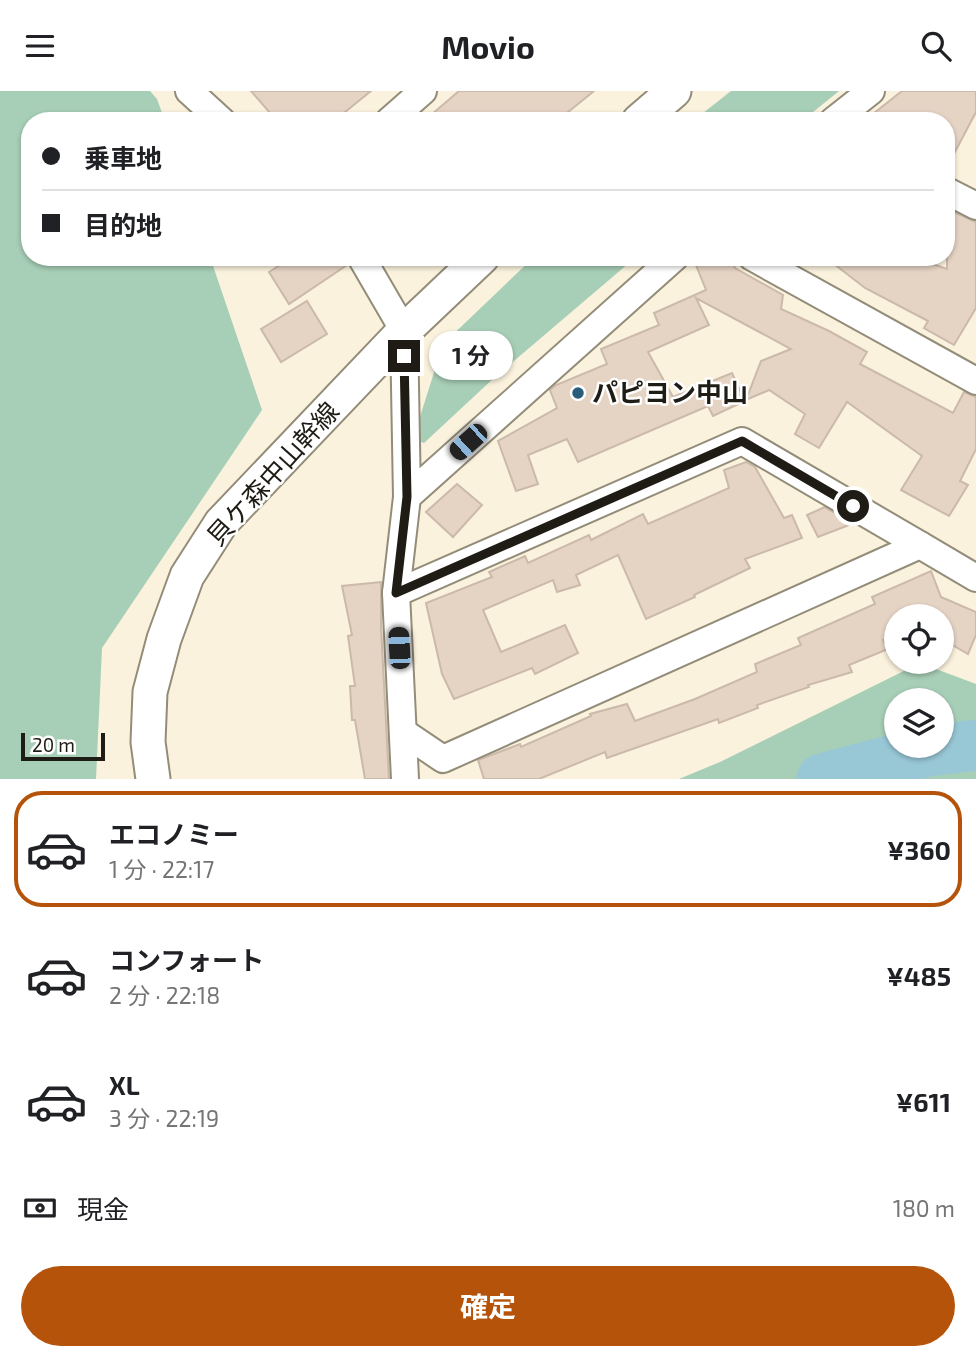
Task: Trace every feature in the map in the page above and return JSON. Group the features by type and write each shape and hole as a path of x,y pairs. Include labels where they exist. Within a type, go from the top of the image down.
{"street":[{"path":"189,91 212,112"},
{"path":"399,112 423,91"},
{"path":"650,112 674,91"},
{"path":"844,112 871,91"},
{"path":"955,195 976,206"},
{"path":"366,266 404,331 407,497 396,593 405,779"},
{"name":"貝ケ森中山幹線","path":"153,779 148,742 150,692 164,639 187,576 221,523 404,331 473,266"},
{"path":"407,497 665,266"},
{"path":"768,266 976,381"},
{"path":"396,593 742,441 976,578"},
{"path":"403,732 443,759 920,545"}],"green space":[{"path":"0,91 150,91 157,99 162,112 21,112 21,266 213,266 262,410 102,648 96,779 0,779"},
{"path":"731,91 839,91 813,112 704,112"},
{"path":"525,266 625,266 495,377 424,443 413,439 443,344"},
{"path":"898,674 949,674 976,684 976,779 679,779 720,762"}],"building":[{"path":"251,91 371,91 345,112 269,112"},
{"path":"459,91 594,91 568,112 434,112"},
{"path":"902,91 976,91 976,112 955,152 955,112 875,112"},
{"path":"955,213 976,222 976,308 954,345 924,328 928,321 865,288 837,266 938,266 947,269 947,266 955,266"},
{"path":"279,266 346,266 289,304 269,272"},
{"path":"696,266 734,266 783,295 781,309 867,352 860,364 953,413 964,392 976,397 976,449 960,481 968,485 949,516 901,490 922,456 847,402 819,448 795,434 805,414 769,390 746,400 761,361 791,349 696,298 709,325 648,352 673,397 732,373 745,401 713,416 708,406 578,462 567,439 528,455 538,484 516,491 498,441 557,408 550,390 556,385 607,364 601,349 659,325 654,313 706,290"},
{"path":"307,301 327,334 281,362 261,329"},
{"path":"746,462 755,467 784,518 792,515 802,538 745,559 750,568 646,619 618,555 576,575 580,585 557,592 553,580 483,610 501,652 565,625 578,653 535,674 532,668 454,699 442,674 426,603 492,577 489,572 525,556 528,563 589,535 591,540 643,514 648,524 729,488 724,470"},
{"path":"457,484 482,505 453,537 426,512"},
{"path":"825,507 849,525 818,537 807,515"},
{"path":"931,571 941,597 976,612 976,635 968,654 954,646 954,604 884,604 884,651 849,665 852,672 808,685 809,687 757,705 758,708 719,723 718,719 607,758 605,752 539,779 484,779 478,760 520,744 521,747 591,716 590,714 627,704 635,721 695,699 757,672 755,664 801,645 798,638 875,604 872,597"},
{"path":"381,582 389,779 365,779 355,720 352,720 350,686 355,686 348,636 352,635 342,586"}],"waterway":[{"path":"822,779 928,751 976,745"}],"place":[{"name":"パピヨン中山","path":"578,393"}],"route":[{"path":"404,356 407,497 396,593 742,441 853,506"}]}
